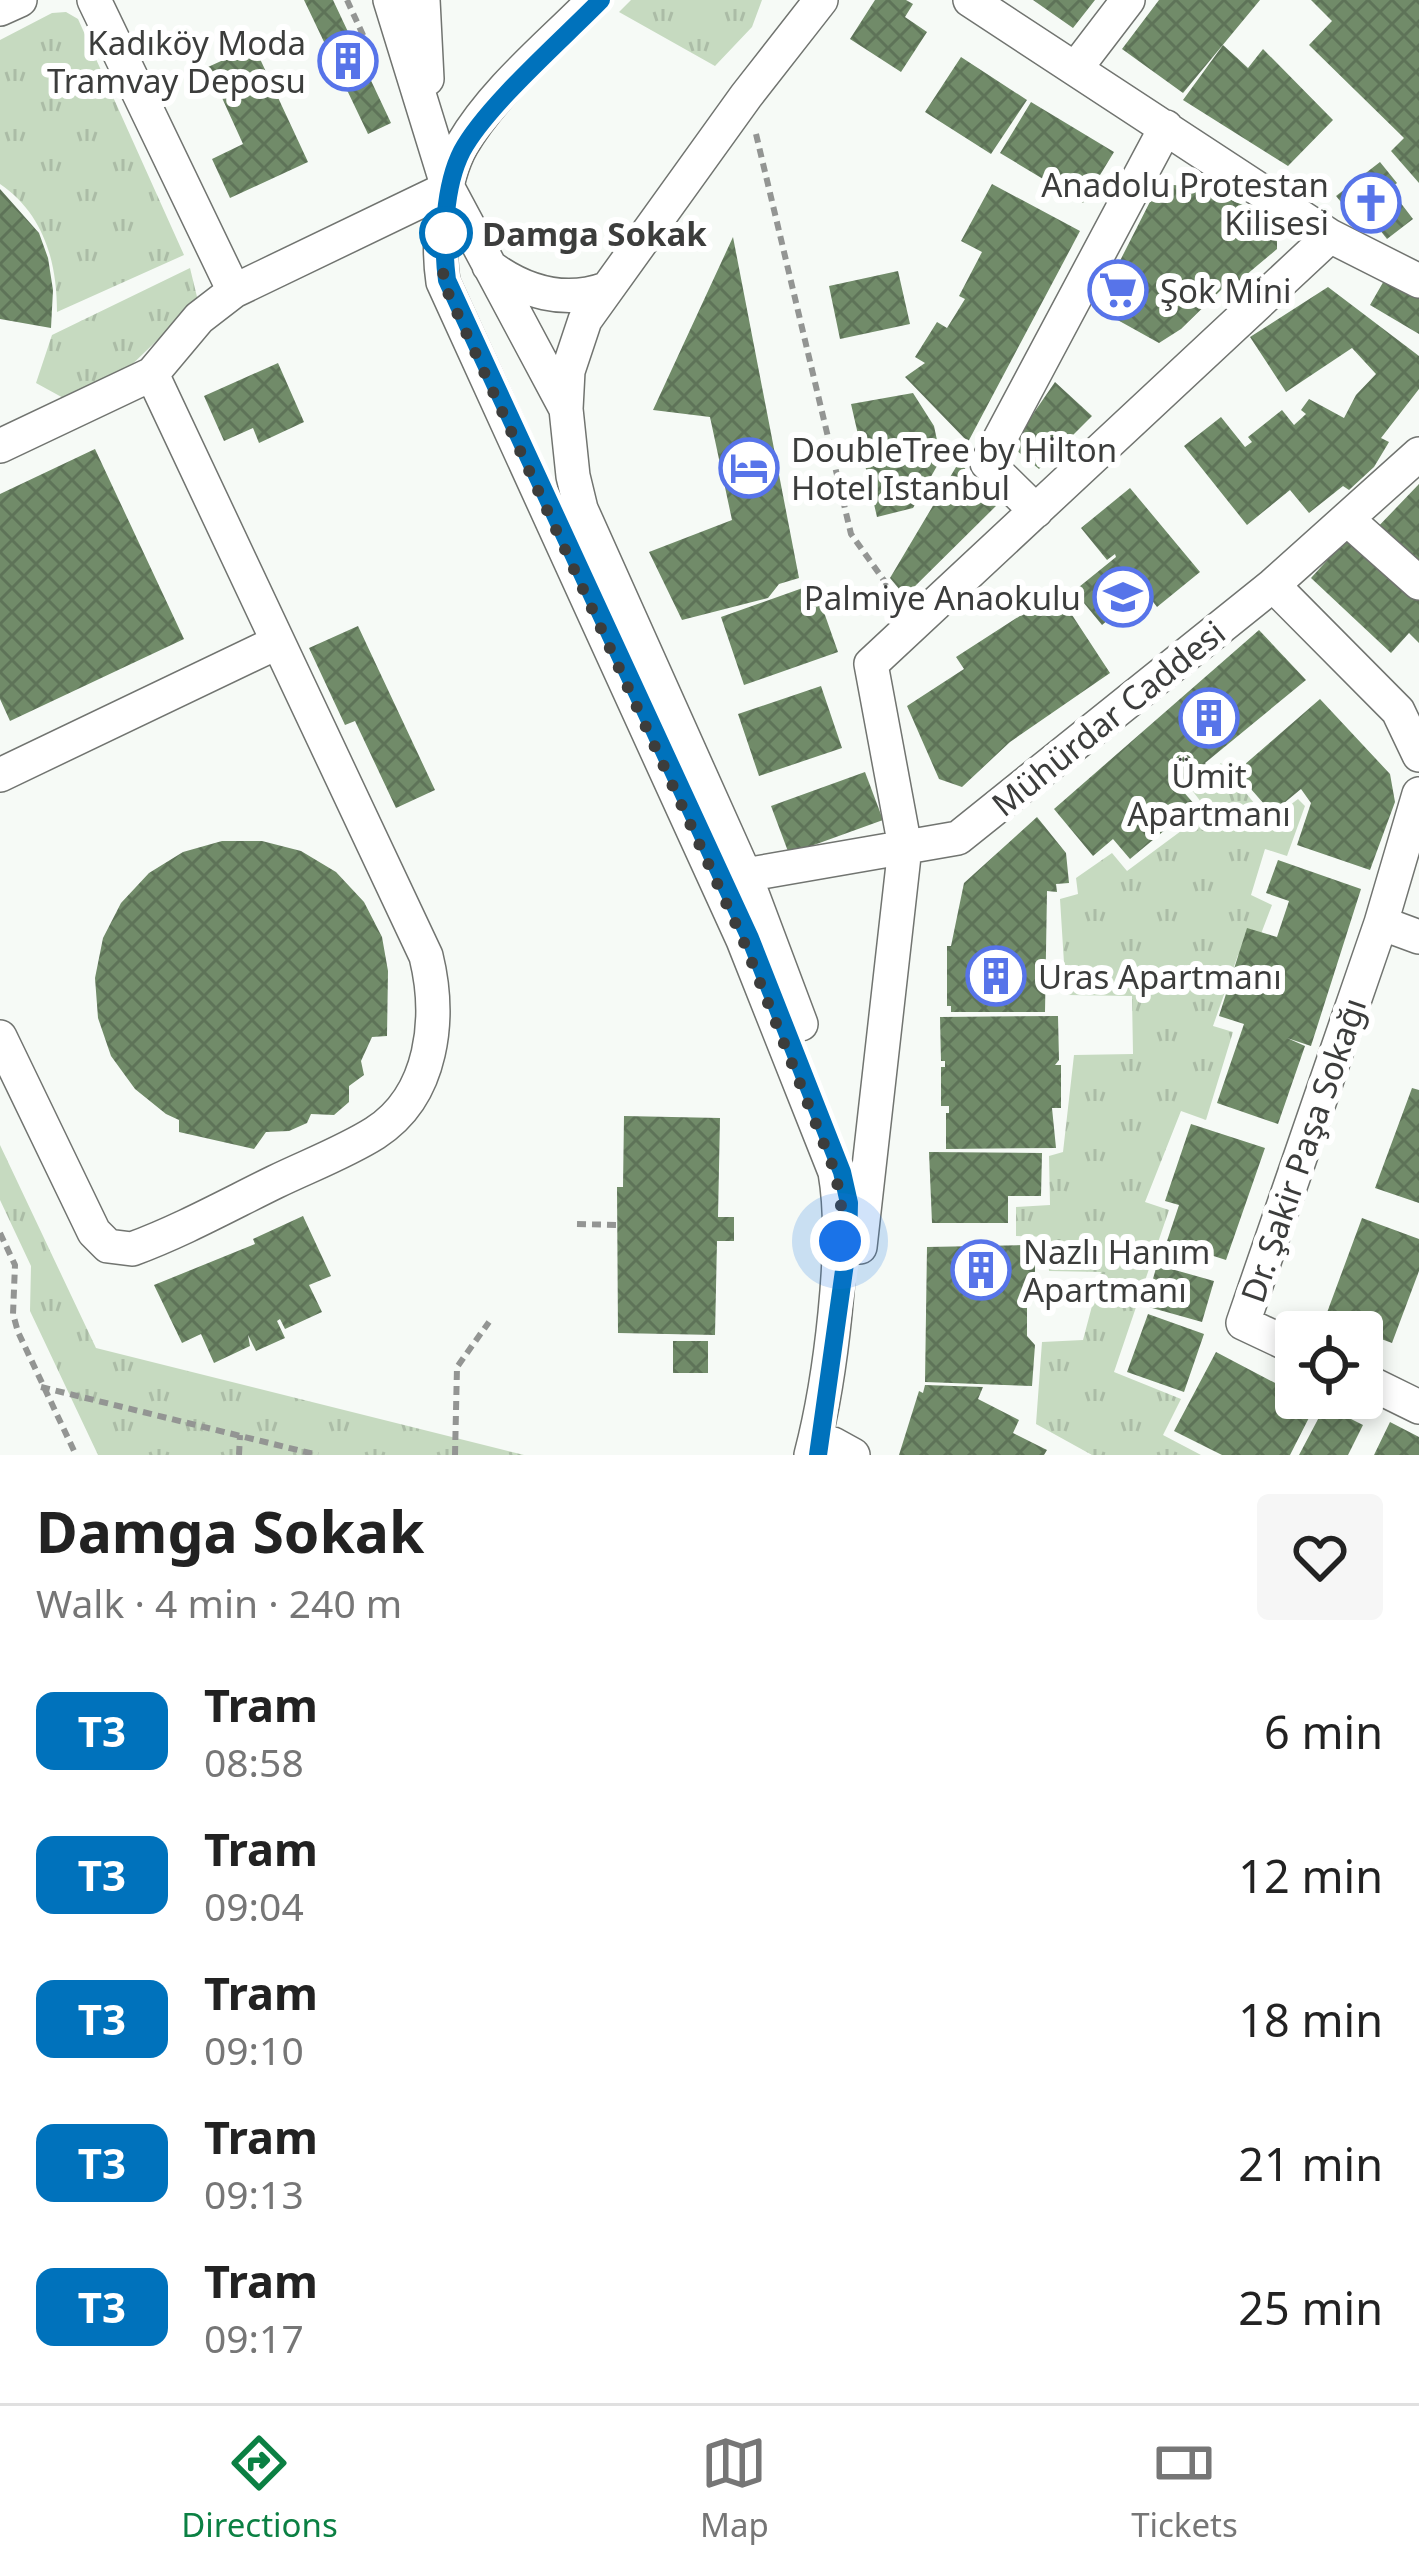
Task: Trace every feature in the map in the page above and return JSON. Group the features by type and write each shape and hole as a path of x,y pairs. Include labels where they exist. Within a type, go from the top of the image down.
{"street":[{"path":"0,9 20,0"},
{"path":"94,0 234,291"},
{"path":"390,0 448,188 566,409"},
{"path":"594,0 460,148 448,188 443,282 743,940 835,1172 841,1203 832,1452"},
{"path":"782,50 792,0"},
{"path":"821,0 606,289 574,344 566,409 581,509 745,875 864,1201"},
{"path":"970,0 1330,236 1419,281"},
{"path":"1076,68 1128,0"},
{"path":"425,10 428,122"},
{"path":"1036,511 987,463 1166,127"},
{"path":"0,446 152,374 188,330 234,291 448,188"},
{"path":"832,1452 850,1345 905,847 871,664 1330,236"},
{"path":"488,265 520,286 542,293 587,296 606,289"},
{"path":"0,1037 94,1232 118,1249 156,1240 378,1131 412,1095 431,1043 433,997 426,956 152,374"},
{"name":"Mühürdar Caddesi","path":"745,875 958,838 1273,585 1419,454"},
{"path":"1347,519 1419,583"},
{"path":"1273,585 1398,711 1419,755"},
{"path":"0,775 278,642"},
{"path":"1419,794 1381,922 1419,937"},
{"name":"Dr. Şakir Paşa Sokağı","path":"1275,1338 1244,1323 1381,922"},
{"path":"1383,1389 1419,1407"}],"path":[{"path":"746,96 851,534 888,586"},
{"path":"577,1223 617,1225"},
{"path":"0,1233 15,1265 13,1314 41,1387 76,1455"},
{"path":"455,1455 457,1367 489,1322"},
{"path":"41,1387 318,1455"},
{"path":"239,1455 240,1436"}],"green space":[{"path":"631,0 762,0 752,27 715,66 619,12"},
{"path":"66,12 78,19 184,255 57,312 45,240 27,210 0,184 0,40 52,13"},
{"path":"190,268 198,301 119,377 67,400 36,383 52,335"},
{"path":"1221,763 1269,821 1298,799 1305,806 1287,856 1265,849 1251,895 1272,905 1251,960 1238,955 1213,1026 1233,1032 1206,1120 1181,1111 1145,1202 1169,1210 1114,1372 1181,1399 1163,1435 1201,1455 1092,1455 1036,1424 1042,1342 1083,1340 1101,1272 1049,1271 1048,1237 1016,1236 1016,1207 1050,1205 1049,1156 1063,1152 1074,1055 1133,1054 1132,996 1066,995 1060,899 1078,894 1076,878 1112,853 1127,871 1208,811 1191,789"},
{"path":"0,1145 96,1348 524,1455 98,1455 30,1311 31,1266 0,1200"}],"building":[{"name":"Kadıköy Moda Tramvay Deposu","path":"304,0 333,0 391,123 368,134"},
{"path":"875,0 913,4 905,17 927,32 901,72 850,39"},
{"path":"1033,0 1095,0 1073,28"},
{"path":"1159,0 1260,0 1183,93 1122,49"},
{"path":"1311,0 1419,0 1419,183 1391,151 1404,138 1309,45 1332,21"},
{"path":"1223,45 1248,68 1263,49 1333,120 1288,166 1183,100"},
{"path":"254,46 308,162 230,198 212,159 243,144 208,67"},
{"path":"961,57 1027,100 991,154 925,112"},
{"path":"1031,102 1114,152 1083,203 1000,153"},
{"name":"Anadolu Protestan Kilisesi","path":"1380,162 1397,183 1390,189 1413,219 1387,239 1364,210 1354,218 1336,196"},
{"path":"992,184 1080,231 968,442 905,377 925,363 915,357 937,322 947,328 965,299 959,296 982,252 961,241"},
{"path":"1159,184 1202,187 1265,215 1277,235 1277,249 1159,343 1096,308"},
{"path":"0,189 39,233 53,290 51,328 0,319"},
{"name":"DoubleTree by Hilton Hotel Istanbul","path":"733,237 799,578 779,584 768,598 682,620 649,552 732,520 710,417 653,410"},
{"path":"898,271 910,324 840,339 829,286"},
{"path":"1389,272 1419,289 1419,334 1370,305"},
{"path":"1328,287 1419,356 1419,389 1381,438 1389,442 1374,467 1349,490 1343,486 1309,513 1290,490 1247,525 1184,446 1221,417 1245,447 1252,442 1248,437 1282,410 1294,425 1306,414 1301,410 1309,399 1344,418 1356,395 1376,374 1352,348 1286,392 1250,337"},
{"path":"278,363 304,422 259,443 253,428 224,441 204,396"},
{"path":"1055,382 1092,416 1039,469 1011,446"},
{"path":"913,393 934,426 941,459 913,508 877,517 851,404"},
{"path":"95,449 184,639 10,721 0,699 0,494"},
{"path":"959,462 998,504 905,596 890,578"},
{"path":"1419,484 1419,570 1373,532"},
{"path":"1130,488 1200,572 1157,607 1144,590 1102,625 1074,591 1116,557 1107,560 1081,528"},
{"path":"1349,536 1419,599 1419,643 1409,633 1391,653 1311,578"},
{"path":"814,584 838,652 744,685 721,617"},
{"path":"1057,592 1110,673 1010,742 962,787 939,779 907,706 964,669 956,657"},
{"path":"358,626 435,790 396,808 355,721 345,725 309,648"},
{"path":"1259,630 1306,680 1205,763 1208,767 1181,789 1195,805 1130,859 1113,839 1093,856 1054,809"},
{"path":"821,686 842,748 759,776 738,714"},
{"path":"1320,699 1390,774 1395,802 1370,870 1297,845 1311,803 1301,789 1272,813 1236,772"},
{"path":"865,772 883,820 789,854 771,806"},
{"path":"1037,817 1066,853 1069,883 1056,884 1057,892 1047,891 1045,1012 951,1012 947,1006 947,946 951,946 964,883"},
{"path":"222,841 262,841 301,851 336,872 364,902 382,937 388,971 387,1036 372,1037 361,1061 364,1075 349,1086 349,1102 334,1115 311,1114 307,1123 289,1131 266,1132 254,1149 179,1132 179,1120 135,1089 111,1056 98,1018 95,978 103,938 121,903 149,873 183,852"},
{"path":"1278,860 1361,889 1311,1046 1287,1038 1305,1046 1278,1124 1217,1103 1244,1024 1219,1016 1247,928 1277,937 1289,901 1266,893"},
{"path":"1058,1016 1059,1060 1055,1065 1061,1065 1061,1108 1052,1108 1056,1148 946,1149 949,1106 941,1106 945,1061 941,1061 940,1017"},
{"path":"1412,1088 1419,1090 1419,1203 1375,1188"},
{"path":"624,1116 720,1118 718,1217 734,1217 734,1241 717,1241 715,1335 618,1333 617,1187 623,1187"},
{"path":"1191,1124 1265,1148 1226,1260 1167,1241 1179,1205 1165,1201"},
{"path":"929,1152 1042,1153 1041,1196 1008,1196 1008,1223 932,1223"},
{"path":"303,1216 331,1276 309,1285 322,1312 285,1329 280,1319 285,1338 256,1351 248,1335 250,1346 214,1363 201,1334 182,1343 154,1285 255,1244 253,1239"},
{"path":"1362,1218 1419,1239 1419,1271 1392,1343 1383,1340 1383,1311 1328,1311"},
{"path":"1025,1245 1035,1256 1035,1280 1027,1294 1027,1336 1035,1345 1032,1386 925,1382 927,1247"},
{"path":"1157,1265 1214,1281 1202,1322 1145,1306"},
{"path":"1148,1314 1204,1334 1184,1392 1127,1372"},
{"path":"673,1341 708,1341 708,1373 673,1373"},
{"path":"1216,1352 1275,1383 1275,1419 1308,1419 1290,1455 1222,1455 1174,1431"},
{"path":"925,1385 983,1387 978,1399 1019,1420 1013,1433 1047,1450 1044,1455 899,1455"},
{"path":"1318,1419 1351,1419 1363,1425 1348,1455 1299,1455"},
{"path":"1390,1422 1419,1437 1419,1455 1374,1455"}],"tram line":[{"path":"601,0 507,94 462,151 446,214 447,280 750,938 842,1172 849,1203 848,1242 818,1455"},
{"name":"T3","path":"601,0 500,103 462,150 451,193 444,255 447,280 750,938 842,1172 849,1203 848,1242 818,1455"}],"place":[{"name":"Kadıköy Moda Tramvay Deposu","path":"348,61"},
{"name":"Anadolu Protestan Kilisesi","path":"1371,203"},
{"name":"Damga Sokak","path":"446,233"},
{"name":"Şok Mini","path":"1118,290"},
{"name":"DoubleTree by Hilton Hotel Istanbul","path":"749,468"},
{"name":"Palmiye Anaokulu","path":"1123,597"},
{"name":"Ümit Apartmanı","path":"1209,718"},
{"name":"Uras Apartmanı","path":"996,976"},
{"name":"Nazlı Hanım Apartmanı","path":"981,1270"}],"route":[{"path":"446,233 445,221 443,282 743,940 792,1060 835,1172 841,1203 840,1241"}]}
